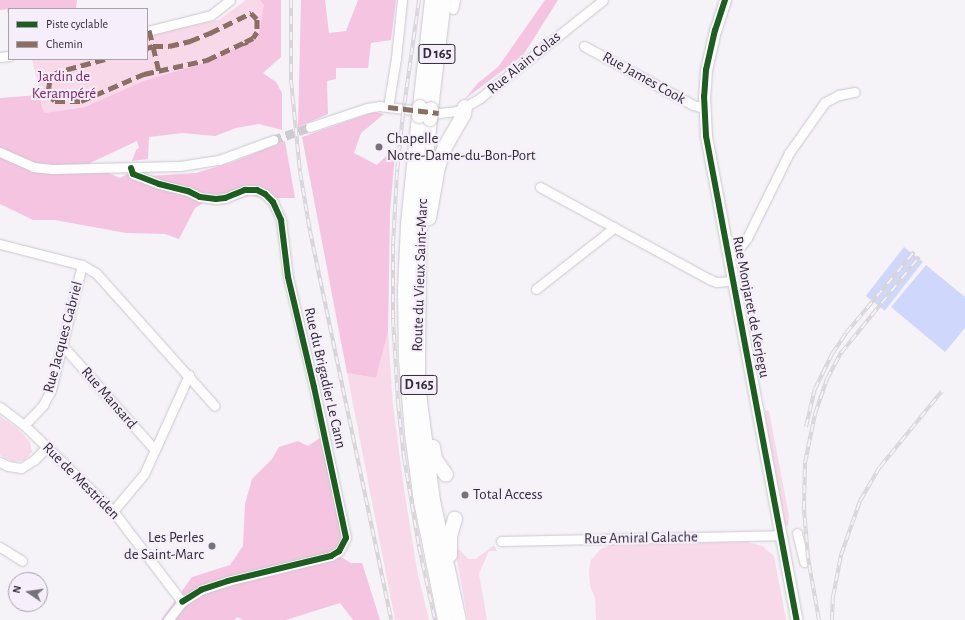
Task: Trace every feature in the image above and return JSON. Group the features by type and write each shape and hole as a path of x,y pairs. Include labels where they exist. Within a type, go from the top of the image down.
{"highway":[{"name":"Route du Vieux Saint-Marc","path":"432,0 428,113 421,206 418,327 420,402 433,501 450,586 459,620"},
{"name":"Route du Vieux Saint-Marc","path":"446,620 421,501 412,433 406,360 405,290 408,225 428,113 451,3"},
{"path":"446,475 435,459 418,327 426,241 438,167 445,147 464,114 465,107"},
{"path":"450,586 450,536 455,519"}],"street":[{"path":"148,31 211,15 230,0"},
{"path":"388,107 396,58 402,0"},
{"name":"Rue Alain Colas","path":"310,127 367,108 388,107 428,113 457,111 480,98 603,0"},
{"name":"Rue Monjaret de Kerjegu","path":"725,0 710,51 705,84 704,108 708,152 797,620"},
{"name":"Rue James Cook","path":"584,46 693,105 704,108"},
{"path":"728,257 735,253 747,238 789,153 825,102 839,95 855,92"},
{"path":"0,152 33,167 52,169 180,166 219,160 273,140"},
{"name":"Rue du Brigadier Le Cann","path":"131,168 133,174 159,184 188,191 200,197 216,199 225,198 245,190 257,190 266,194 273,202 281,220 288,277 346,538 339,551 331,556 228,581 201,590 182,602 168,620"},
{"path":"540,187 709,279 716,282 732,281"},
{"path":"536,289 615,227"},
{"path":"0,244 82,265 102,278 215,406"},
{"name":"Rue Jacques Gabriel","path":"24,425 48,397 82,265"},
{"name":"Rue Mansard","path":"62,345 155,450"},
{"path":"113,511 144,474 189,375"},
{"name":"Rue de Mestriden","path":"0,407 24,425 113,511 182,602"},
{"path":"0,462 8,466 21,468 34,460 47,447"},
{"path":"797,533 804,562"},
{"name":"Rue Amiral Galache","path":"501,541 781,535"},
{"path":"0,547 22,561"}],"green space":[{"name":"Jardin de Kerampéré","path":"246,0 260,0 265,4 259,39 207,62 143,81 85,107 44,113 32,60 148,60 148,34 219,20"},
{"path":"388,332 393,406 404,489 417,570 429,620 395,620 347,373 376,378"},
{"path":"766,410 769,411 789,516 788,526 785,525 764,413"},
{"path":"0,416 18,429 30,442 32,452 25,460 14,462 0,455"},
{"path":"747,542 762,546 774,556 786,620 596,620 595,598 590,586 589,570 591,560 601,549 610,545"},
{"path":"494,545 497,551 489,551 479,574 487,620 468,620 455,549 459,549 469,559 476,559"}],"shaded area":[{"path":"0,0 77,0 76,8 8,8 8,14 7,9 0,10"},
{"path":"260,0 281,0 281,57 263,73 276,82 282,93 282,130 259,124 236,128 215,136 182,133 149,137 148,159 132,161 136,150 139,148 137,141 88,164 120,178 131,172 150,176 196,173 233,162 285,141 295,198 263,198 250,195 224,204 203,203 195,208 179,239 165,234 126,233 55,220 33,220 0,204 0,98 39,95 44,113 85,107 143,81 207,62 225,52 258,39 264,5"},
{"path":"301,0 325,0 329,33 346,31 358,0 396,0 391,40 371,43 368,68 336,68 336,79 327,81 328,114 298,127"},
{"path":"545,0 558,0 524,54 465,99 478,83 498,67"},
{"path":"374,112 384,114 361,133 354,153 377,165 385,157 395,153 390,212 388,332 376,378 347,373 302,137"},
{"path":"320,438 342,534 341,557 351,563 362,563 380,620 353,620 340,603 286,620 243,620 237,617 234,620 161,620 192,577 230,565 243,546 245,504 252,479 272,459 279,447 298,441 308,446"}],"water":[{"path":"904,247 923,262 885,311 866,296"},
{"path":"926,265 965,297 965,328 945,352 891,307"}],"tunnel":[{"path":"273,140 310,127"}],"railway":[{"path":"291,0 291,80 300,172 310,231 391,620"},
{"path":"419,0 403,114 397,172 393,246 393,319 398,403 404,457 419,547 435,620"},
{"path":"806,427 815,389 832,354 846,333 914,252"},
{"path":"819,620 808,558 804,509 805,463 815,414 827,379 841,353 919,257"},
{"path":"832,620 833,597 841,555 860,501 880,467 942,391"}],"marked path":[{"path":"149,30 153,46 169,46 190,41 210,33 251,13 257,19 257,32 253,38 245,42 246,45"},
{"path":"101,60 57,72 50,79 48,93 55,101 81,101 144,74 207,60 245,42"},
{"path":"148,48 153,46 159,72"},
{"path":"388,107 439,113"}],"cycle path":[{"path":"725,0 715,30 706,70 704,96 706,136 797,620"},
{"path":"131,168 133,174 159,184 188,191 200,197 216,199 225,198 245,190 257,190 265,194 273,202 281,220 288,277 314,387 346,538 339,551 331,556 228,581 201,590 182,602"}],"place":[{"name":"Chapelle Notre-Dame-du-Bon-Port","path":"379,147"},
{"name":"Total Access","path":"465,495"},
{"name":"Les Perles de Saint-Marc","path":"212,546"}]}
